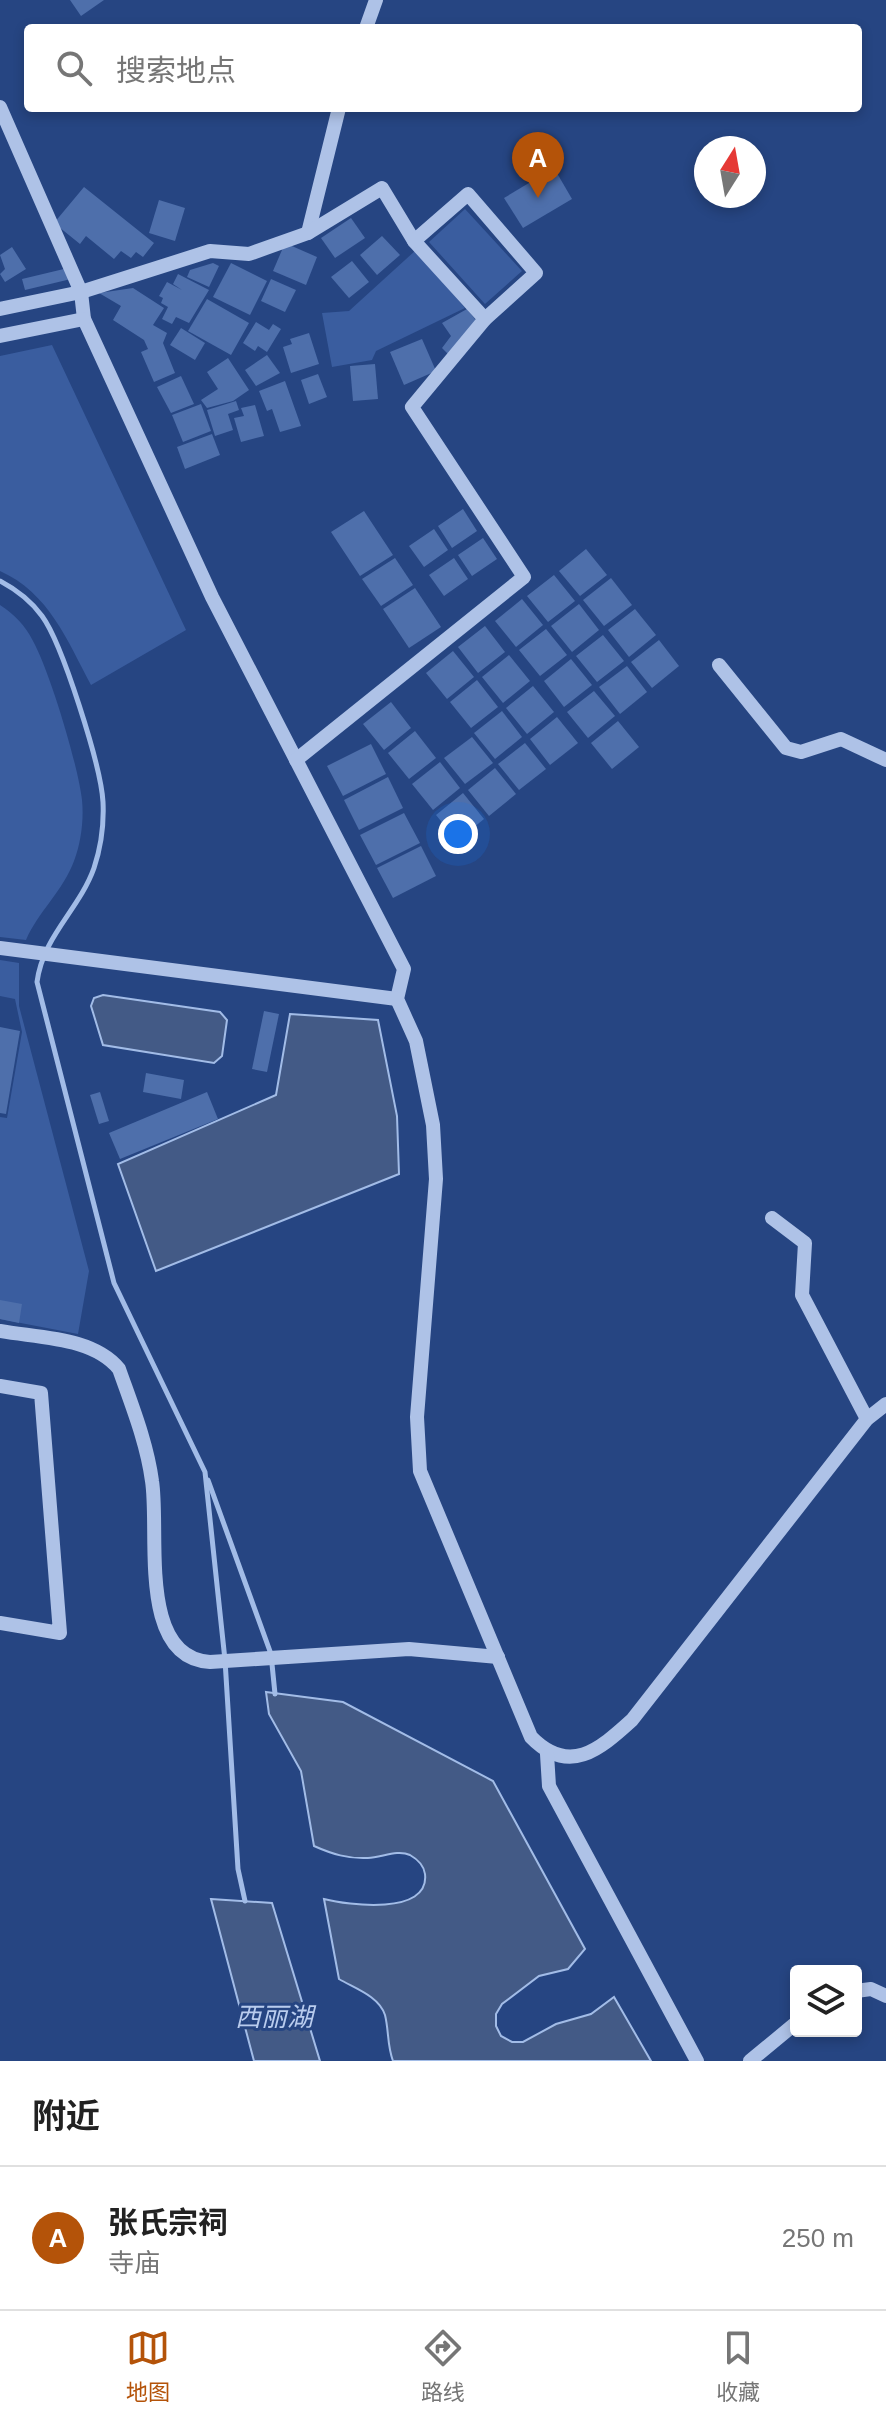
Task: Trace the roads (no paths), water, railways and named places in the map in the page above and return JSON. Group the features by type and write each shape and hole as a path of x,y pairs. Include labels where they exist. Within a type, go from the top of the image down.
{"street":[{"path":"367,24 376,0"},
{"path":"0,107 81,292 84,319 212,597 404,969 397,999 416,1041 433,1125 436,1179 417,1417 420,1471 531,1737 547,1754 573,1759 605,1745 632,1720 867,1419 886,1404"},
{"path":"308,233 338,112"},
{"path":"0,309 81,292 210,251 249,254 308,233 382,188 414,241 485,319"},
{"path":"296,760 524,577 412,407 485,319 536,273 468,194 414,241"},
{"path":"0,336 84,319"},
{"path":"719,665 786,748 801,752 841,739 886,760"},
{"path":"0,948 397,999"},
{"path":"772,1218 805,1243 802,1295 867,1419"},
{"path":"0,1331 94,1348 109,1356 119,1369 152,1479 156,1590 174,1647 184,1656 210,1662 409,1649 498,1657"},
{"path":"0,1386 41,1393 60,1633 0,1623"},
{"path":"547,1754 549,1786 697,2061"},
{"path":"862,1990 871,1989 886,1996"},
{"path":"750,2061 790,2028"}],"water":[{"path":"103,995 220,1012 227,1020 222,1056 214,1063 103,1045 91,1006 94,998"},
{"path":"290,1014 378,1020 397,1116 399,1174 156,1271 118,1164 276,1095"},
{"path":"266,1692 343,1702 493,1781 585,1949 568,1969 539,1976 502,2004 496,2014 496,2026 501,2036 512,2042 523,2042 556,2024 591,2014 614,1997 651,2061 393,2061 382,2008 365,1993 339,1979 324,1899 367,1905 401,1902 415,1896 423,1887 424,1871 418,1861 405,1853 354,1858 314,1846 301,1771 269,1714"},
{"name":"西丽湖","path":"211,1899 272,1903 320,2061 254,2061"}],"waterway":[{"path":"0,581 28,601 50,630 79,706 101,785 102,827 94,868 46,951 37,982 114,1283 205,1472 225,1660 238,1869 245,1901"},
{"path":"208,1480 271,1654 275,1694"}],"place":[{"name":"张氏宗祠","path":"538,198"}]}
